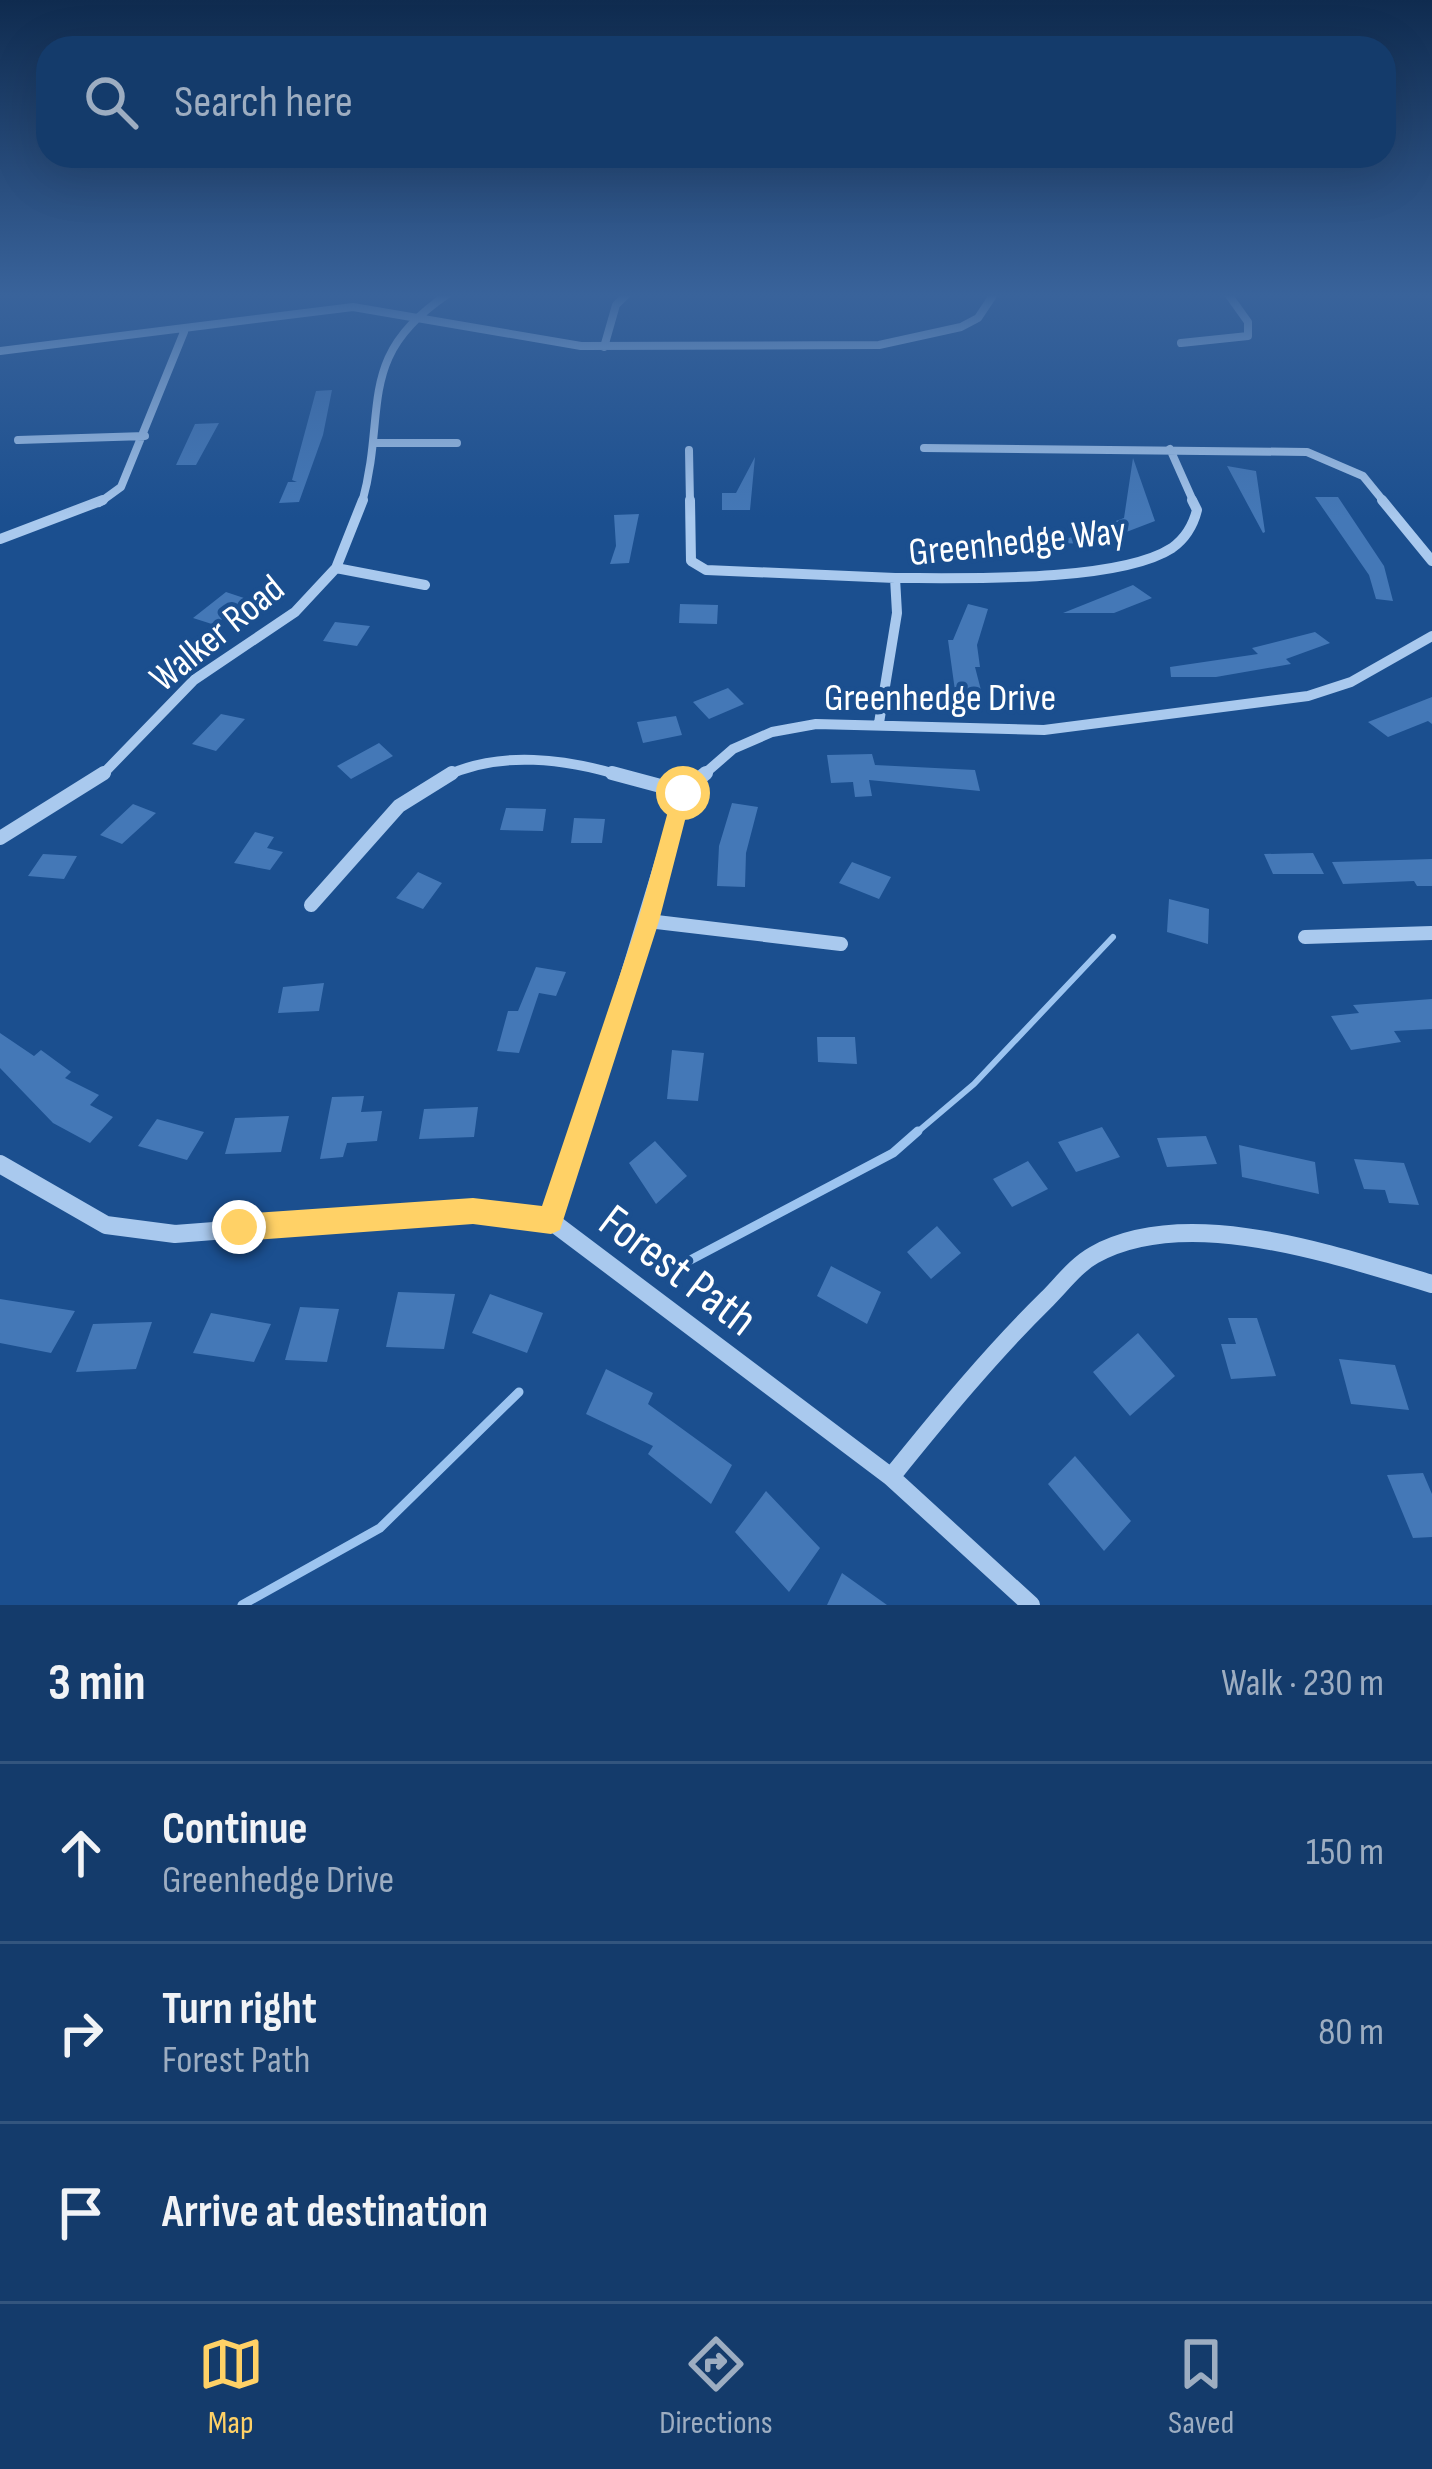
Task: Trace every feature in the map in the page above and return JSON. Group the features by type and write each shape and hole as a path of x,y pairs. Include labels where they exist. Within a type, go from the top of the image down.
{"street":[{"path":"0,539 72,516 121,487 170,369"},
{"name":"Walker Road","path":"0,838 98,779 194,680 295,612 336,568 364,498 382,369"},
{"path":"18,440 145,436"},
{"path":"373,443 457,443"},
{"path":"925,448 1272,448 1328,458 1363,476 1432,561"},
{"name":"Greenhedge Way","path":"879,723 897,613 895,578 1101,568 1161,554 1190,532 1197,510 1170,449"},
{"path":"689,450 691,560 706,570 895,578"},
{"path":"336,568 424,584"},
{"name":"Greenhedge Drive","path":"683,793 734,749 772,732 816,724 879,723 1044,730 1308,696 1351,682 1392,654 1432,637"},
{"path":"311,905 405,795 455,769 483,762 532,761 596,768 683,793 648,921 551,1221"},
{"path":"648,921 841,944"},
{"path":"1305,937 1432,933"},
{"name":"Forest Path","path":"0,1164 106,1225 175,1234 473,1211 551,1221 891,1478 1031,1605"},
{"path":"891,1478 995,1349 1092,1256 1131,1240 1208,1235 1360,1263 1432,1284"}],"building":[{"path":"332,390 323,435 299,502 279,503 288,482 297,482 292,480 316,391"},
{"path":"219,423 196,465 176,465 195,424"},
{"path":"755,457 750,510 722,510 722,493 736,493"},
{"path":"1133,458 1155,521 1095,544 1055,543 1124,518"},
{"path":"1227,466 1256,471 1265,532 1263,533"},
{"path":"1315,497 1338,497 1384,566 1393,601 1376,599 1369,575"},
{"path":"639,514 629,563 610,564 616,546 614,515"},
{"path":"1133,585 1152,598 1114,613 1063,613"},
{"path":"226,592 247,599 215,625 193,618"},
{"path":"680,604 718,605 717,624 679,623"},
{"path":"968,604 988,609 977,645 980,667 975,667 983,698 956,698 948,640 953,640"},
{"path":"335,622 370,626 357,646 323,641"},
{"path":"1315,632 1330,643 1286,659 1291,664 1216,677 1171,677 1170,667 1258,654 1252,648"},
{"path":"728,688 744,704 709,719 693,702"},
{"path":"1432,697 1432,724 1428,721 1388,737 1368,722"},
{"path":"221,714 245,719 216,751 192,744"},
{"path":"676,716 682,735 643,743 637,722"},
{"path":"379,743 393,756 351,779 337,766"},
{"path":"872,754 875,765 975,770 980,791 869,780 872,796 855,797 853,782 831,783 827,755"},
{"path":"732,803 758,807 746,853 745,887 717,886 719,846"},
{"path":"133,804 156,813 122,844 100,835"},
{"path":"506,808 546,809 543,831 500,830"},
{"path":"574,818 605,819 602,843 571,843"},
{"path":"255,832 274,837 267,848 283,852 270,870 234,863"},
{"path":"1313,853 1324,874 1273,874 1264,854"},
{"path":"43,854 77,856 64,879 28,876"},
{"path":"1432,859 1432,886 1417,886 1414,881 1343,884 1332,862"},
{"path":"852,862 891,877 879,899 839,883"},
{"path":"418,872 442,883 423,909 396,898"},
{"path":"1169,899 1209,909 1208,944 1167,932"},
{"path":"536,967 566,972 556,996 539,993 519,1053 497,1051 508,1011 518,1011"},
{"path":"324,983 319,1011 278,1013 283,987"},
{"path":"1432,999 1432,1029 1394,1031 1401,1042 1351,1050 1331,1016 1359,1013 1353,1005"},
{"path":"0,1033 34,1056 41,1050 71,1072 65,1078 99,1095 90,1105 113,1117 90,1143 53,1123 0,1068"},
{"path":"817,1037 855,1037 857,1064 818,1062"},
{"path":"672,1050 704,1053 698,1101 667,1099"},
{"path":"364,1096 361,1112 382,1111 377,1141 347,1143 343,1157 320,1159 332,1097"},
{"path":"478,1107 474,1137 419,1139 424,1109"},
{"path":"289,1116 281,1152 225,1154 235,1118"},
{"path":"157,1119 204,1132 187,1160 138,1146"},
{"path":"1102,1127 1120,1157 1076,1172 1058,1142"},
{"path":"1206,1136 1217,1164 1167,1167 1157,1138"},
{"path":"655,1141 687,1176 656,1204 629,1163"},
{"path":"1239,1145 1315,1162 1319,1194 1242,1177"},
{"path":"1354,1159 1404,1163 1419,1205 1389,1203 1385,1190 1364,1189"},
{"path":"1028,1161 1048,1189 1012,1207 993,1179"},
{"path":"937,1226 961,1253 931,1279 907,1252"},
{"path":"831,1266 881,1292 867,1324 817,1296"},
{"path":"398,1292 455,1294 444,1349 386,1347"},
{"path":"490,1294 543,1313 527,1353 472,1333"},
{"path":"0,1299 75,1311 51,1353 0,1343"},
{"path":"300,1307 339,1309 327,1362 285,1360"},
{"path":"211,1313 271,1324 254,1362 193,1353"},
{"path":"1228,1318 1257,1318 1276,1376 1231,1379 1221,1344 1236,1344"},
{"path":"152,1322 136,1369 76,1372 93,1324"},
{"path":"1138,1333 1175,1376 1130,1416 1093,1372"},
{"path":"1339,1359 1395,1365 1409,1410 1351,1404"},
{"path":"606,1369 653,1393 648,1404 732,1465 711,1504 648,1454 653,1446 586,1414"},
{"path":"1075,1456 1131,1521 1104,1551 1048,1484"},
{"path":"1423,1473 1432,1494 1432,1537 1413,1538 1387,1475"},
{"path":"766,1491 820,1548 789,1592 735,1532"},
{"path":"842,1573 887,1605 827,1605"}],"waterway":[{"path":"915,1134 974,1084 1113,937"},
{"path":"679,1266 893,1153 918,1131"},
{"path":"242,1605 380,1528 519,1392"}],"route":[{"path":"239,1227 473,1211 551,1221 648,921 683,793"}]}
